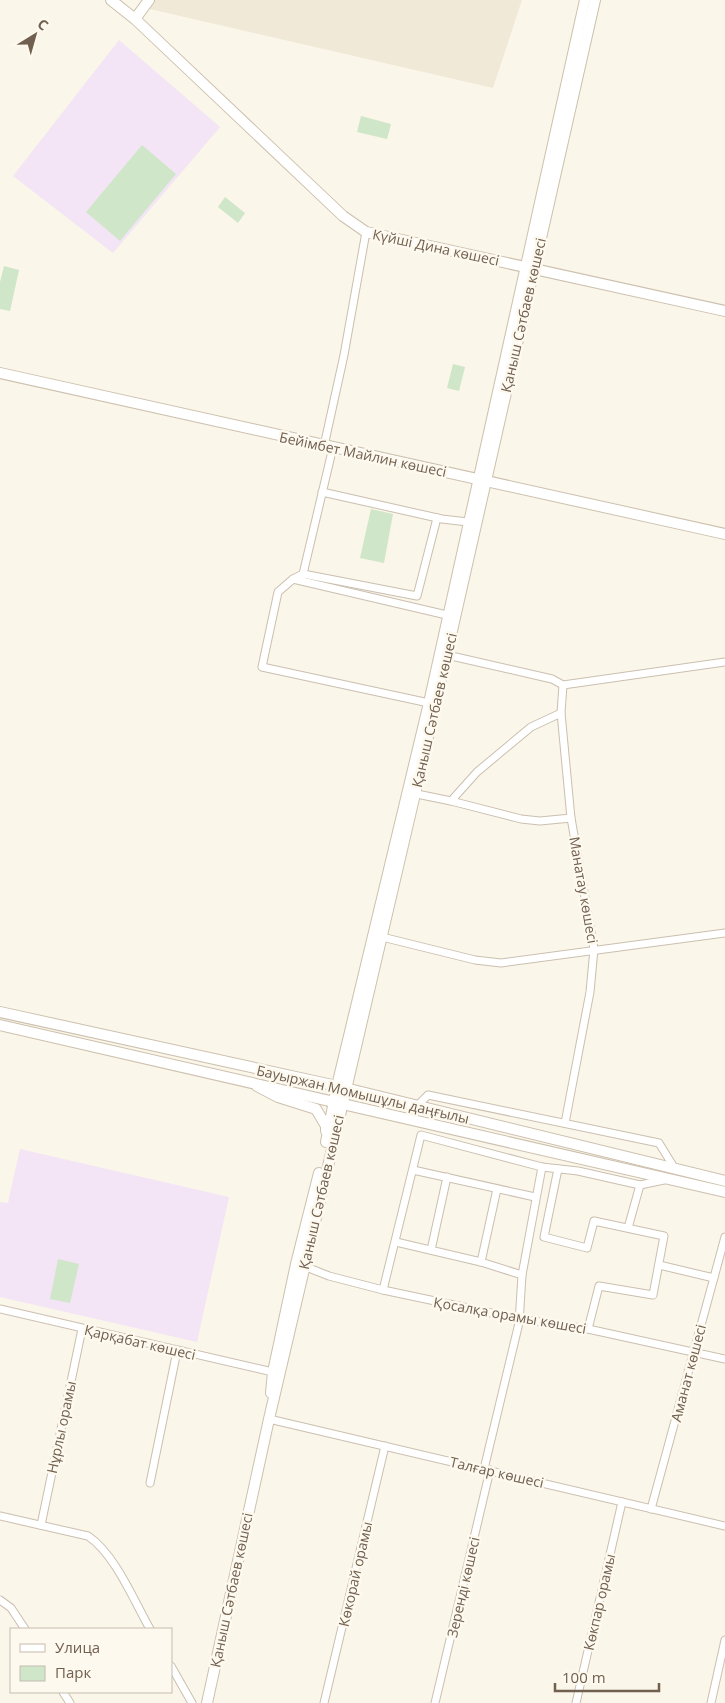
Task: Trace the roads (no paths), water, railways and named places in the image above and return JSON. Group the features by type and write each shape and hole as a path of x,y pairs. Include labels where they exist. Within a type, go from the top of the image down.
{"main road":[{"name":"Күйші Дина көшесі","path":"111,0 135,19 343,216 366,232 725,311"},
{"path":"135,19 149,0"},
{"name":"Қаныш Сәтбаев көшесі","path":"341,1087 382,937 429,703 451,616 529,268 585,0"},
{"name":"Қаныш Сәтбаев көшесі","path":"529,268 596,0"},
{"name":"Бейімбет Майлин көшесі","path":"0,373 725,534"},
{"name":"Қаныш Сәтбаев көшесі","path":"300,1265 390,867 447,654 451,616 468,522 482,479"},
{"name":"Бауыржан Момышұлы даңғылы","path":"0,1012 341,1087 725,1182"},
{"name":"Бауыржан Момышұлы даңғылы","path":"0,1024 725,1192"},
{"path":"245,1080 278,1097 316,1109 326,1126 326,1142"},
{"name":"Қаныш Сәтбаев көшесі","path":"207,1703 269,1419 326,1142 338,1101"}],"street":[{"path":"303,574 322,492 328,447 366,232"},
{"path":"322,492 436,518 468,522"},
{"path":"429,703 262,668 278,592 293,579 303,574 417,596 436,518"},
{"path":"293,579 451,616"},
{"path":"447,654 552,679 563,685 725,662"},
{"name":"Манатау көшесі","path":"563,685 561,713 571,818 594,949 590,992 565,1123"},
{"path":"451,801 477,772 531,727 561,713"},
{"path":"411,793 521,819 540,821 571,818"},
{"path":"382,937 475,960 501,963 594,949 725,933"},
{"path":"417,1106 428,1095 659,1144 675,1169"},
{"path":"473,1149 477,1134"},
{"path":"383,1290 421,1135 542,1167 640,1185 670,1179"},
{"name":"Зеренді көшесі","path":"435,1703 520,1319 522,1275 542,1167"},
{"path":"558,1169 544,1237 588,1248 594,1221 664,1236 653,1295 599,1286 588,1329"},
{"path":"413,1170 535,1197"},
{"path":"431,1250 447,1177"},
{"path":"628,1228 640,1185"},
{"path":"481,1262 497,1189"},
{"name":"Аманат көшесі","path":"651,1509 725,1237"},
{"path":"396,1242 481,1262 522,1275"},
{"name":"Қосалқа орамы көшесі","path":"300,1265 329,1276 383,1290 520,1319 588,1329 725,1359"},
{"path":"659,1265 714,1278"},
{"name":"Қарқабат көшесі","path":"0,1309 277,1373"},
{"name":"Нұрлы орамы","path":"41,1524 82,1329"},
{"path":"150,1483 177,1351"},
{"name":"Талғар көшесі","path":"269,1419 725,1526"},
{"name":"Көкорай орамы","path":"324,1703 385,1446"},
{"name":"Көкпар орамы","path":"576,1703 622,1502"},
{"path":"0,1516 88,1536 102,1547 149,1628"},
{"path":"3,1602 24,1628"},
{"path":"711,1703 725,1640"},
{"path":"172,1668 192,1703"}]}
